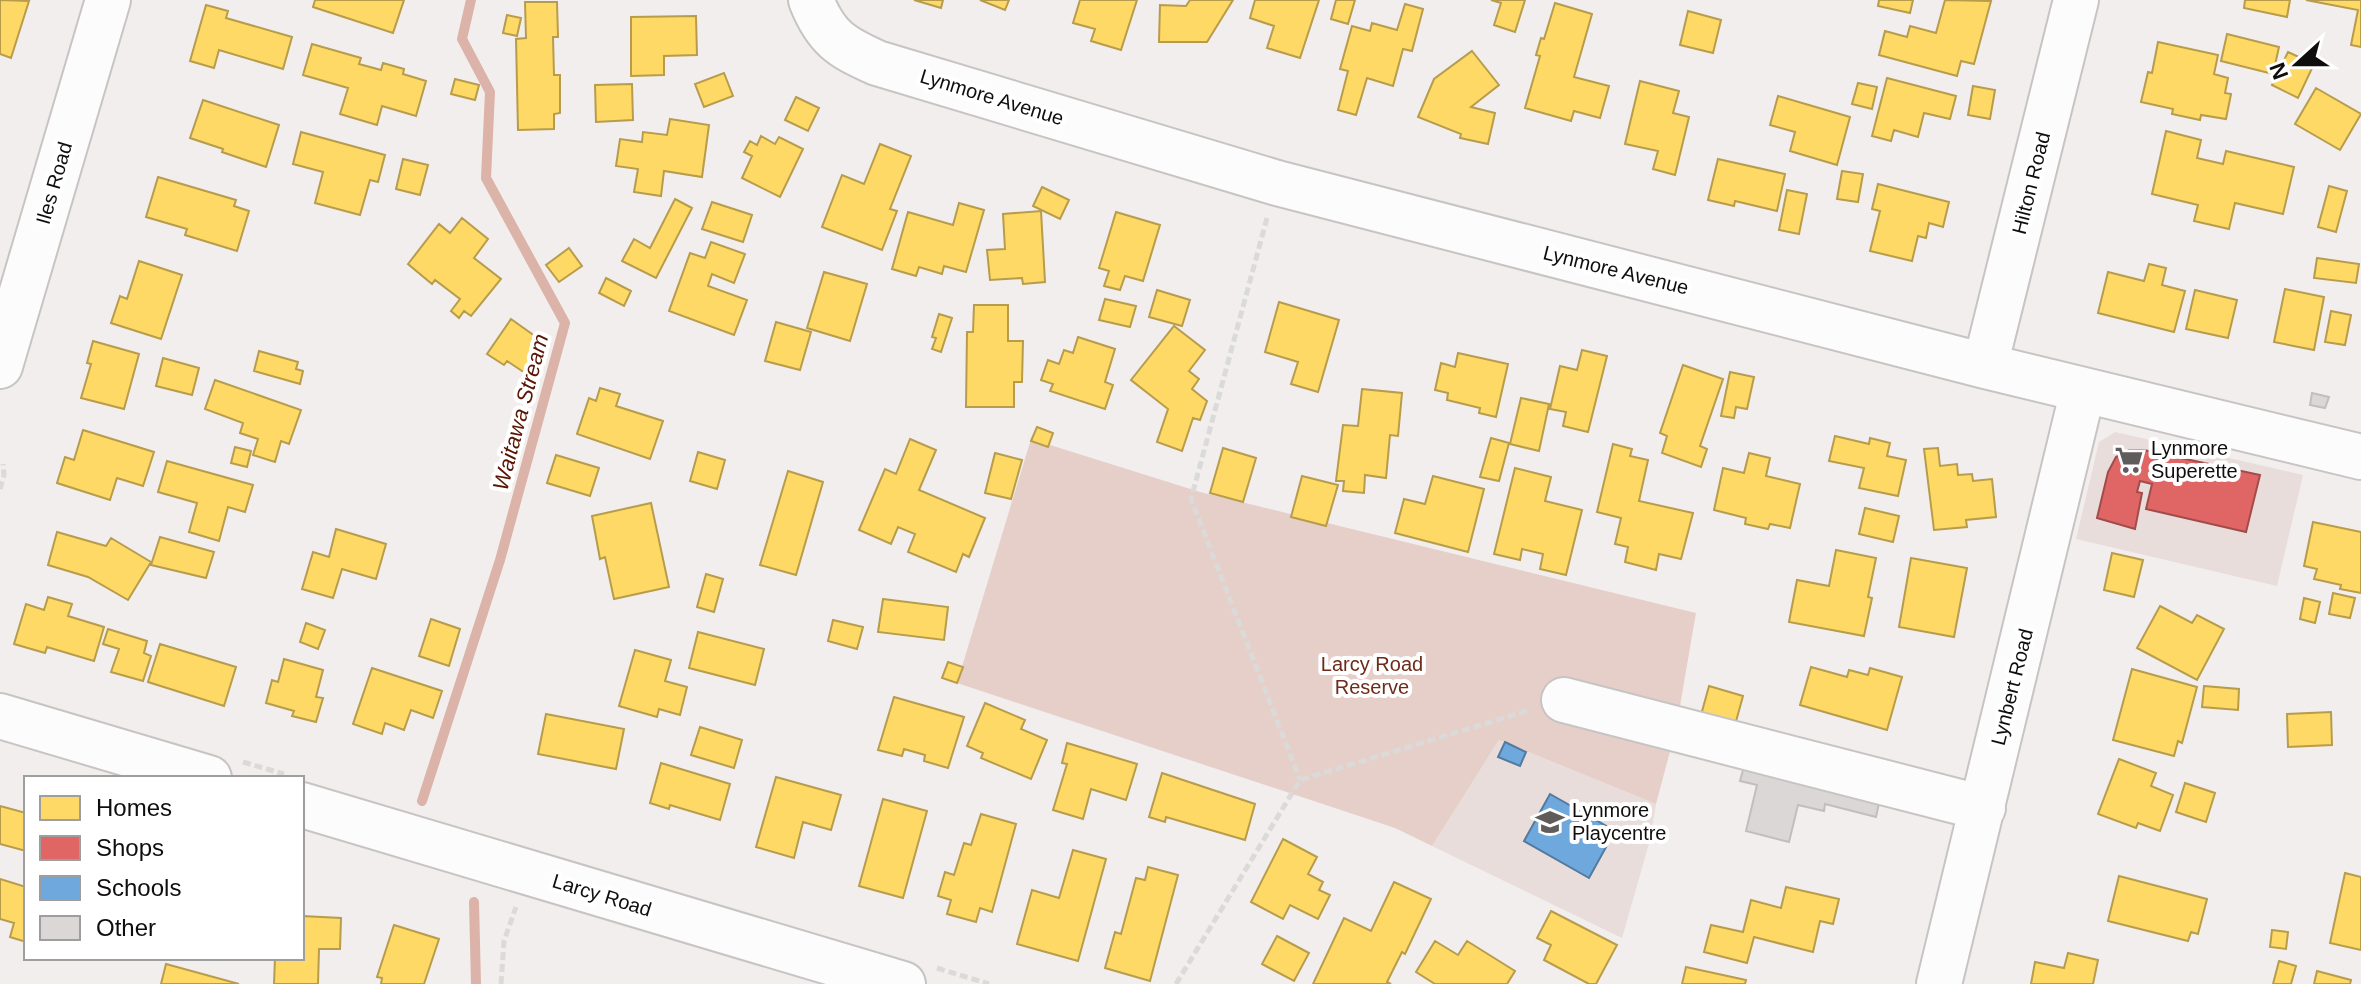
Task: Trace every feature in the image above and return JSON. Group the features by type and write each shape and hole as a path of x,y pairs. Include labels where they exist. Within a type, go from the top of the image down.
{"street":[{"name":"Iles Road","path":"0,366 108,0"},
{"name":"Lynmore Avenue","path":"811,0 820,23 834,40 877,63 1277,183 1985,366 2361,457"},
{"name":"Hilton Road","path":"1985,366 2076,0"},
{"name":"Lynbert Road","path":"1939,984 2083,390"},
{"path":"1564,700 1983,808"},
{"path":"0,716 202,776"},
{"name":"Larcy Road","path":"304,806 903,984"}],"path":[{"path":"1277,183 1191,499 1300,780"},
{"path":"0,489 3,464"},
{"path":"1176,984 1300,780 1564,700"},
{"path":"501,984 504,941 519,900"}],"shaded area":[{"path":"2115,432 2303,475 2277,586 2076,539 2099,442"},
{"name":"Lynmore Playcentre","path":"1499,740 1656,804 1650,840 1622,938 1432,846"}],"green space":[{"name":"Larcy Road Reserve","path":"1031,439 1200,492 1696,613 1676,729 1656,804 1499,740 1432,846 1395,828 957,683"}],"building: Homes":[{"path":"0,0 29,1 11,58 0,54"},
{"path":"315,0 404,0 393,33 313,7"},
{"path":"914,0 943,0 941,8"},
{"path":"980,0 1009,0 1005,10"},
{"path":"1080,0 1137,0 1121,50 1091,41 1095,29 1073,23"},
{"path":"1190,0 1233,0 1207,42 1159,42 1160,5 1186,6"},
{"path":"1255,0 1319,0 1300,58 1267,48 1274,26 1250,18"},
{"path":"1336,0 1355,0 1348,24 1331,19"},
{"path":"1491,0 1525,0 1515,32 1494,25 1501,3"},
{"path":"1879,0 1913,0 1910,13 1878,6"},
{"path":"1945,0 1991,1 1974,64 1961,61 1957,76 1879,55 1885,31 1907,37 1910,26 1936,33"},
{"path":"2245,0 2290,0 2287,17 2244,8"},
{"path":"2306,0 2361,0 2361,47 2351,45 2358,10"},
{"path":"525,2 557,2 558,37 553,37 554,75 560,75 560,113 554,114 554,129 518,130 516,39 526,38"},
{"path":"1555,3 1592,14 1574,77 1609,86 1600,118 1574,111 1571,121 1525,108 1540,56 1536,55"},
{"path":"1405,4 1423,9 1412,51 1403,49 1393,86 1367,78 1356,115 1338,110 1348,71 1340,69 1352,26 1370,31 1372,23 1397,30"},
{"path":"206,5 228,11 226,18 292,37 283,69 219,50 214,68 190,61"},
{"path":"1688,11 1721,20 1713,53 1680,45"},
{"path":"507,15 521,18 517,36 503,33"},
{"path":"696,16 697,55 664,56 664,75 631,76 631,17"},
{"path":"2227,34 2279,47 2273,74 2221,61"},
{"path":"2158,42 2218,55 2214,74 2228,78 2225,93 2231,94 2226,119 2201,115 2200,120 2172,114 2173,109 2141,102 2148,72 2152,73"},
{"path":"312,44 361,58 359,64 381,70 383,63 404,69 403,74 426,81 416,116 382,106 377,125 340,114 348,88 303,75"},
{"path":"1472,51 1499,85 1471,107 1495,113 1488,144 1460,138 1461,134 1418,117 1434,79"},
{"path":"2288,52 2314,64 2298,98 2272,85"},
{"path":"724,73 733,96 704,107 695,84"},
{"path":"1887,78 1956,96 1950,119 1924,113 1918,137 1894,130 1891,141 1872,136"},
{"path":"455,79 479,85 475,100 451,94"},
{"path":"1640,81 1679,91 1673,113 1689,117 1675,175 1653,169 1658,151 1625,144"},
{"path":"1858,83 1877,87 1872,109 1852,104"},
{"path":"632,84 633,120 596,122 595,85"},
{"path":"1973,86 1995,90 1990,119 1968,115"},
{"path":"2316,88 2361,114 2340,150 2295,124"},
{"path":"1778,96 1850,117 1837,165 1790,151 1795,132 1770,125"},
{"path":"796,97 819,108 808,131 785,120"},
{"path":"203,100 279,125 266,167 190,138"},
{"path":"670,119 709,125 702,177 664,171 661,196 634,192 638,169 616,166 620,139 642,142 643,132 667,135"},
{"path":"2166,131 2201,140 2197,158 2223,164 2226,151 2294,167 2283,214 2235,203 2229,229 2194,221 2198,205 2152,194"},
{"path":"301,132 385,155 378,182 370,180 360,215 315,203 323,172 293,164"},
{"path":"761,136 775,144 779,137 803,149 780,197 742,178 752,156 744,152 750,141 757,145"},
{"path":"880,144 911,156 890,209 897,211 882,250 822,227 842,175 864,184"},
{"path":"403,159 428,165 420,195 396,189"},
{"path":"1718,159 1785,174 1777,211 1735,201 1734,206 1708,200"},
{"path":"1842,171 1863,174 1858,202 1837,199"},
{"path":"158,177 236,200 234,206 249,211 237,251 185,235 187,229 146,217"},
{"path":"1878,184 1949,202 1943,227 1929,223 1926,238 1918,236 1912,261 1870,251 1880,211 1872,209"},
{"path":"2329,186 2347,191 2336,232 2318,227"},
{"path":"1042,187 1069,200 1060,219 1033,206"},
{"path":"1787,190 1807,194 1799,234 1779,230"},
{"path":"675,199 692,208 656,278 622,261 634,239 650,248"},
{"path":"712,202 752,215 743,242 702,229"},
{"path":"959,203 984,210 966,272 944,266 942,274 919,267 916,276 892,269 908,212 953,225"},
{"path":"1041,211 1045,282 1023,284 1022,278 990,280 987,250 1005,249 1003,214"},
{"path":"1116,212 1160,225 1143,281 1125,276 1120,290 1104,286 1109,271 1099,268"},
{"path":"462,218 488,239 474,258 501,279 471,316 464,311 459,318 451,311 460,299 435,280 432,284 408,264 439,224 450,233"},
{"path":"711,242 745,254 734,283 712,274 708,286 747,300 734,335 669,311 690,253 705,258"},
{"path":"569,248 582,266 559,282 546,265"},
{"path":"2317,258 2359,264 2356,283 2314,278"},
{"path":"139,261 182,275 161,339 111,323 120,296 127,299"},
{"path":"2149,264 2166,268 2162,285 2185,291 2174,332 2098,313 2108,272 2144,281"},
{"path":"824,272 867,284 850,341 807,328"},
{"path":"606,278 631,291 624,306 599,293"},
{"path":"2285,289 2324,297 2314,350 2274,342"},
{"path":"1157,290 1190,300 1182,326 1149,317"},
{"path":"2195,290 2237,300 2228,338 2186,329"},
{"path":"1105,299 1136,306 1130,327 1099,320"},
{"path":"1279,302 1339,320 1318,392 1291,384 1298,362 1265,352"},
{"path":"974,305 1008,305 1008,341 1023,341 1022,382 1014,382 1014,407 966,407 967,332 973,332"},
{"path":"2331,311 2351,315 2345,345 2325,342"},
{"path":"939,314 952,318 941,352 932,349"},
{"path":"511,319 546,344 525,373 507,361 504,365 487,354"},
{"path":"776,322 811,332 800,370 765,361"},
{"path":"1174,326 1205,350 1189,371 1199,379 1192,389 1207,401 1200,420 1193,418 1182,451 1157,442 1168,409 1131,380"},
{"path":"1078,337 1115,349 1105,382 1113,385 1105,409 1050,391 1053,384 1041,380 1048,360 1059,364 1064,350 1073,353"},
{"path":"93,341 139,354 124,409 81,398 91,364 87,363"},
{"path":"1582,350 1607,356 1588,432 1563,426 1566,412 1550,409 1560,366 1577,370"},
{"path":"259,351 298,362 296,369 303,371 300,384 254,371"},
{"path":"1458,353 1508,364 1496,417 1479,413 1480,408 1447,400 1448,393 1435,390 1441,363 1455,367"},
{"path":"163,358 199,368 192,395 156,386"},
{"path":"1683,365 1723,379 1700,446 1707,449 1701,467 1662,453 1667,436 1660,433"},
{"path":"1730,372 1754,377 1747,409 1736,407 1734,418 1721,416"},
{"path":"215,380 301,410 289,444 281,441 275,462 253,455 258,439 240,433 243,423 205,409"},
{"path":"600,388 620,394 616,406 663,421 650,459 577,434 589,398 596,401"},
{"path":"1362,389 1402,393 1398,436 1390,435 1386,478 1365,475 1364,493 1343,491 1344,481 1336,481 1343,425 1358,426"},
{"path":"1521,398 1549,404 1539,451 1510,444"},
{"path":"1037,427 1053,433 1048,447 1031,441"},
{"path":"83,430 154,452 143,486 117,478 110,500 57,483 65,457 74,460"},
{"path":"1835,436 1869,444 1870,438 1890,443 1887,456 1906,460 1898,496 1859,488 1864,468 1829,461"},
{"path":"1491,438 1509,443 1499,481 1480,477"},
{"path":"910,439 936,450 919,490 985,518 969,557 963,554 956,572 908,552 915,534 898,527 891,544 859,530 885,469 896,474"},
{"path":"1613,444 1632,449 1630,456 1648,460 1639,501 1693,513 1681,559 1659,554 1656,570 1625,562 1628,547 1615,544 1621,518 1597,512"},
{"path":"235,447 251,451 247,467 231,463"},
{"path":"1223,448 1256,458 1243,502 1210,493"},
{"path":"1938,448 1940,466 1957,464 1958,475 1972,474 1973,481 1992,479 1996,517 1966,520 1967,527 1934,530 1924,449"},
{"path":"698,452 725,460 717,489 690,481"},
{"path":"995,453 1022,460 1011,499 985,493"},
{"path":"1749,453 1770,458 1766,476 1800,484 1790,528 1770,524 1768,529 1745,524 1746,518 1714,510 1723,468 1744,473"},
{"path":"556,455 599,468 590,496 547,483"},
{"path":"167,461 253,485 245,512 228,507 219,541 189,532 197,503 158,492"},
{"path":"1515,468 1551,477 1545,501 1582,510 1566,575 1540,569 1543,554 1522,549 1520,560 1494,554"},
{"path":"788,471 823,482 796,575 760,565"},
{"path":"1302,476 1338,485 1326,526 1291,517"},
{"path":"1433,476 1484,489 1468,552 1395,533 1404,499 1425,504"},
{"path":"651,503 669,587 614,599 605,557 600,559 592,516"},
{"path":"1865,508 1899,516 1893,542 1859,534"},
{"path":"2313,522 2361,532 2361,593 2314,579 2317,569 2304,566"},
{"path":"336,529 386,544 376,579 342,569 333,598 302,589 313,552 329,557"},
{"path":"57,532 106,546 111,538 151,562 128,600 88,577 48,565"},
{"path":"160,537 214,552 206,578 151,565"},
{"path":"1836,550 1876,558 1864,636 1789,622 1797,580 1829,586"},
{"path":"2112,553 2143,560 2134,597 2104,590"},
{"path":"1911,558 1967,568 1954,637 1899,627"},
{"path":"706,574 723,579 714,612 697,607"},
{"path":"2333,593 2355,598 2350,618 2329,614"},
{"path":"48,597 72,604 68,616 104,627 94,661 47,647 45,653 14,644 26,604 44,610"},
{"path":"2304,598 2320,602 2315,623 2300,619"},
{"path":"883,599 948,607 944,640 878,632"},
{"path":"2160,606 2192,623 2197,615 2224,629 2197,680 2137,648"},
{"path":"431,619 460,629 449,666 419,656"},
{"path":"833,620 863,627 857,649 828,641"},
{"path":"306,623 325,630 318,649 300,642"},
{"path":"108,629 147,641 144,653 151,656 143,681 111,672 119,649 103,644"},
{"path":"698,632 764,649 755,685 689,668"},
{"path":"160,644 236,667 224,706 148,682"},
{"path":"635,650 671,660 665,681 687,687 680,715 659,709 657,717 619,706"},
{"path":"284,659 323,670 316,697 323,698 316,722 292,716 294,711 266,703 272,680 278,682"},
{"path":"948,662 963,667 957,683 942,678"},
{"path":"1811,667 1847,677 1849,670 1868,675 1870,668 1902,677 1887,730 1800,705"},
{"path":"372,668 442,691 433,718 411,710 404,730 385,723 382,734 353,724"},
{"path":"2132,669 2197,687 2182,743 2178,741 2174,756 2113,740"},
{"path":"1709,686 1743,696 1735,725 1701,715"},
{"path":"2204,686 2239,689 2238,710 2202,707"},
{"path":"894,697 964,717 948,768 924,761 925,755 904,749 902,756 878,750"},
{"path":"985,703 1025,720 1021,729 1047,740 1031,779 981,758 983,753 967,746"},
{"path":"2331,712 2332,745 2288,747 2287,714"},
{"path":"546,714 624,729 616,769 538,754"},
{"path":"700,727 742,740 734,768 691,755"},
{"path":"1067,743 1137,764 1126,800 1091,789 1083,819 1053,810 1067,764 1062,763"},
{"path":"2119,759 2156,773 2151,786 2173,795 2160,831 2138,823 2136,828 2098,814"},
{"path":"661,763 730,784 720,820 670,805 669,809 650,803"},
{"path":"1162,773 1255,804 1245,840 1166,817 1165,822 1149,817"},
{"path":"776,777 841,795 831,830 803,822 794,858 756,847"},
{"path":"2185,783 2215,793 2206,822 2176,812"},
{"path":"883,799 927,811 903,898 859,886"},
{"path":"0,806 24,812 24,850 0,844"},
{"path":"981,814 1016,824 992,912 980,908 976,922 947,914 951,900 938,896 945,872 954,875 964,843 971,845"},
{"path":"1283,839 1317,857 1308,874 1323,882 1319,890 1330,895 1318,919 1290,905 1283,919 1251,902"},
{"path":"1073,850 1106,859 1078,961 1017,944 1032,890 1059,898"},
{"path":"1148,867 1178,875 1150,981 1105,968 1115,932 1121,934 1136,878 1145,880"},
{"path":"2345,873 2361,877 2361,950 2330,943"},
{"path":"2119,876 2207,899 2198,934 2191,932 2188,941 2108,921"},
{"path":"0,879 24,886 24,941 10,937 14,923 0,919"},
{"path":"1394,882 1431,899 1405,954 1402,952 1387,982 1391,984 1313,984 1344,918 1371,931"},
{"path":"1786,887 1839,899 1833,924 1820,921 1813,952 1754,937 1747,963 1704,952 1711,925 1743,932 1751,900 1781,908"},
{"path":"1551,911 1617,945 1596,984 1589,984 1544,960 1551,945 1537,938"},
{"path":"304,916 341,918 340,949 319,949 318,984 274,984 275,960 304,960"},
{"path":"394,925 439,939 424,984 381,984 382,978 377,977"},
{"path":"2272,930 2288,932 2286,949 2270,947"},
{"path":"1277,936 1309,953 1294,981 1262,964"},
{"path":"1435,941 1458,955 1467,941 1515,971 1507,984 1435,984 1416,972"},
{"path":"2068,953 2098,960 2093,984 2031,984 2035,962 2064,968"},
{"path":"2279,961 2296,966 2291,984 2273,984"},
{"path":"166,964 239,984 161,984"},
{"path":"1686,967 1746,980 1745,984 1682,984"},
{"path":"2317,971 2351,980 2350,984 2314,984"}],"building: Shops":[{"path":"2129,450 2144,450 2260,475 2246,532 2146,509 2152,484 2140,481 2137,492 2142,493 2135,529 2097,518 2108,472 2116,457"}],"building: Schools":[{"path":"1505,742 1526,752 1520,766 1498,757"},
{"path":"1550,794 1615,831 1589,878 1524,841"}],"building: Other":[{"path":"2312,393 2329,397 2325,408 2310,405"},
{"path":"1745,763 1882,789 1876,817 1825,804 1824,811 1798,805 1789,842 1746,831 1757,785 1740,781"}],"waterway":[{"name":"Waitawa Stream","path":"422,801 500,560 565,323 486,178 490,92 462,39 471,0"},
{"name":"Waitawa Stream","path":"474,902 476,984"}],"place":[{"name":"Lynmore Superette","path":"2129,460"},
{"name":"Lynmore Playcentre","path":"1550,822"}]}
